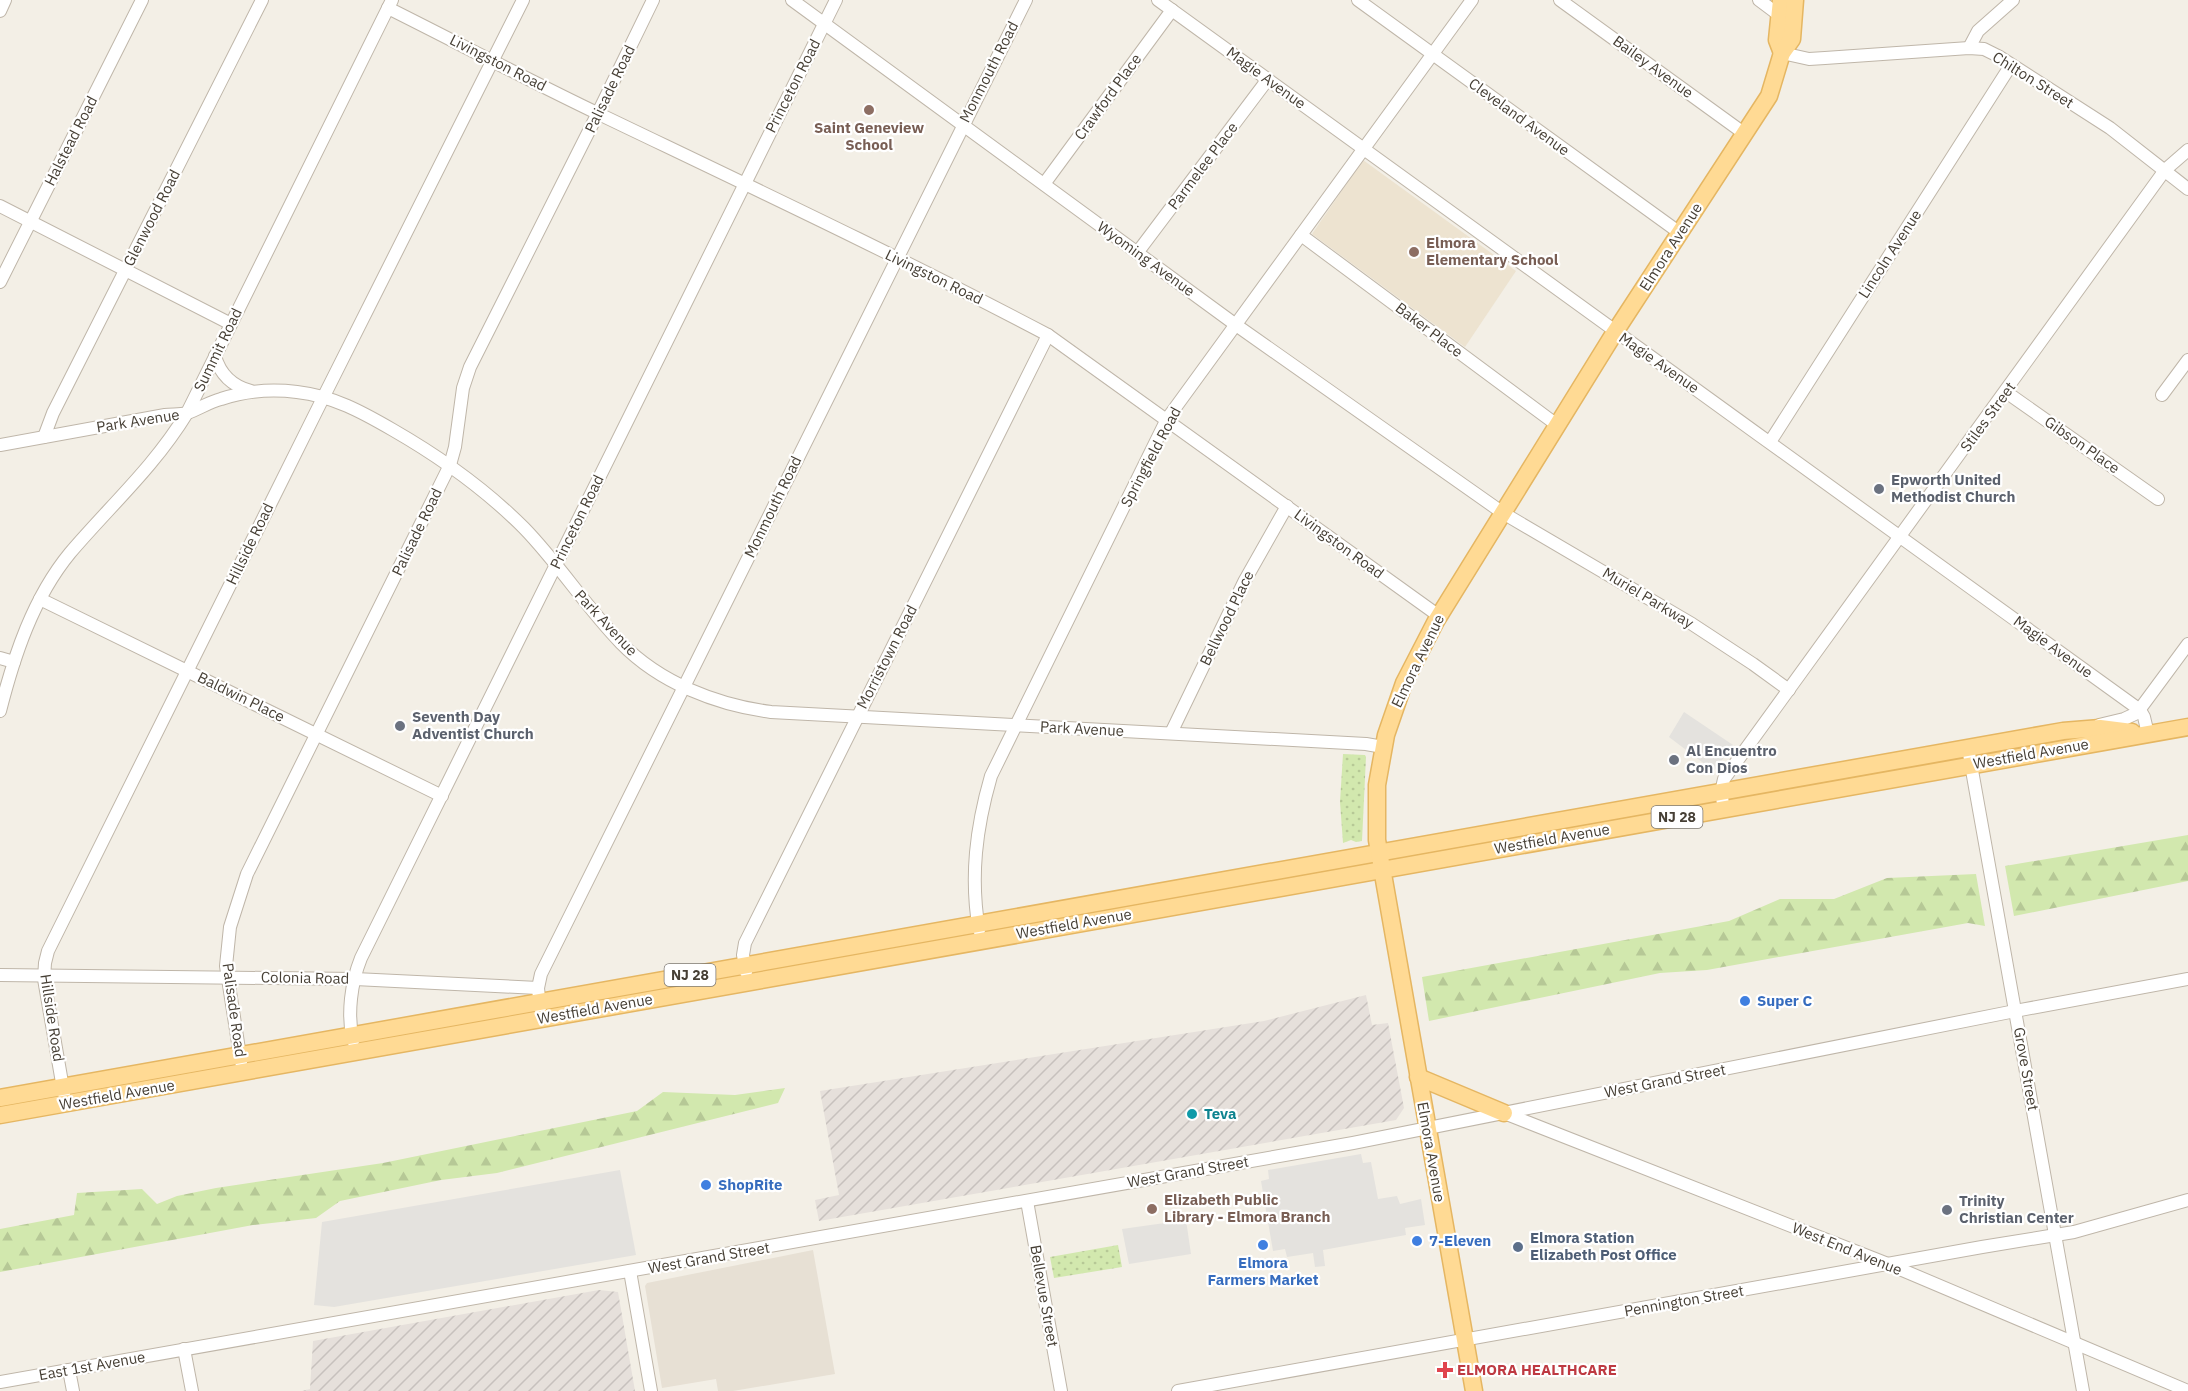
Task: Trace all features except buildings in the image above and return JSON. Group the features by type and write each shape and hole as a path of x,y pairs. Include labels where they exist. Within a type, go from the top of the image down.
{"main road":[{"name":"Elmora Avenue","path":"1474,1391 1379,852 1376,797 1383,747 1404,683 1439,616 1615,332 1769,96 1782,53 1792,39 1795,0"},
{"path":"1780,7 1777,40 1782,53"},
{"name":"Westfield Avenue","path":"1181,896 1382,870 1577,826 1970,756 2188,727"},
{"name":"Westfield Avenue","path":"1970,756 2062,731 2100,728 2148,734"},
{"name":"Westfield Avenue","path":"0,1115 243,1072 353,1044 540,1003 746,974 1181,896 1379,852 1577,826"},
{"name":"Westfield Avenue","path":"0,1098 240,1055 353,1044"},
{"path":"1418,1077 1504,1113"}],"street":[{"path":"0,10 5,0"},
{"name":"Halstead Road","path":"0,282 142,0"},
{"name":"Glenwood Road","path":"44,437 53,413 262,0"},
{"name":"Hillside Road","path":"66,1104 44,974 48,951 523,0"},
{"name":"Palisade Road","path":"243,1072 227,976 228,937 242,885 450,465 455,447 463,388 470,367 653,0"},
{"name":"Wyoming Avenue","path":"792,0 1236,325 1503,513"},
{"name":"Princeton Road","path":"353,1044 350,1017 355,979 361,958 836,0"},
{"name":"Monmouth Road","path":"540,1003 541,974 962,124 1026,0"},
{"name":"Magie Avenue","path":"1158,0 2140,710"},
{"name":"Cleveland Avenue","path":"1358,0 1680,233"},
{"name":"Springfield Road","path":"979,932 973,885 975,850 980,817 991,776 1167,419 1472,0"},
{"name":"Bailey Avenue","path":"1560,0 1745,134"},
{"path":"1758,0 1780,7"},
{"path":"1969,48 1978,31 2013,0"},
{"name":"Livingston Road","path":"390,4 494,61 982,300 1048,335 1439,616"},
{"name":"Summit Road","path":"0,711 21,639 40,599 68,555 156,458 187,413 390,4"},
{"name":"Crawford Place","path":"1044,184 1172,10"},
{"name":"Chilton Street","path":"1782,53 1809,58 1825,58 1969,48 1984,50 2110,128 2188,189"},
{"name":"Lincoln Avenue","path":"1770,442 2011,65"},
{"name":"Parmelee Place","path":"1137,253 1268,79"},
{"name":"Stiles Street","path":"1722,800 1724,779 1901,538 2165,170 2188,150"},
{"path":"0,206 231,324"},
{"name":"Baker Place","path":"1301,235 1557,425"},
{"name":"Morristown Road","path":"746,974 743,950 745,943 1048,335"},
{"path":"215,356 219,368 231,382 255,392"},
{"path":"2162,395 2188,360"},
{"name":"Park Avenue","path":"0,446 165,415 187,413 222,398 255,392 279,390 324,396 353,407 450,465 512,516 626,647 650,667 707,697 745,708 771,712 1366,744 1383,747"},
{"name":"Gibson Place","path":"2006,392 2158,499"},
{"name":"Bellwood Place","path":"1171,733 1244,582 1287,506"},
{"name":"Muriel Parkway","path":"1503,513 1692,624 1789,690"},
{"name":"Baldwin Place","path":"40,599 442,796"},
{"path":"2062,731 2131,717 2140,710 2188,644"},
{"path":"0,658 14,662"},
{"path":"2140,710 2148,734"},
{"name":"Grove Street","path":"1970,756 2083,1391"},
{"name":"Colonia Road","path":"0,975 355,979 540,1003"},
{"name":"West Grand Street","path":"184,1349 1027,1201 1427,1128 2015,1011 2188,979"},
{"name":"West End Avenue","path":"1504,1113 1888,1264 2188,1391"},
{"name":"Pennington Street","path":"1178,1391 2056,1235 2188,1200"},
{"name":"Bellevue Street","path":"1027,1201 1061,1391"},
{"path":"630,1271 651,1391"},
{"path":"184,1349 192,1391"},
{"name":"East 1st Avenue","path":"0,1382 184,1349"},
{"path":"69,1370 73,1391"}],"shaded area":[{"name":"Elmora Elementary School","path":"1363,160 1516,271 1465,347 1312,234"},
{"path":"1684,712 1733,745 1714,771 1669,737"},
{"path":"1366,995 1372,1025 1388,1023 1404,1108 1396,1120 819,1221 815,1200 839,1195 820,1091 1264,1021"},
{"path":"1361,1154 1363,1163 1371,1162 1378,1199 1397,1196 1400,1204 1421,1199 1425,1225 1405,1228 1406,1235 1323,1250 1325,1266 1315,1267 1313,1253 1287,1257 1285,1249 1273,1251 1261,1181 1269,1179 1268,1170"},
{"path":"620,1170 636,1255 334,1307 314,1305 322,1222"},
{"path":"1186,1220 1191,1254 1129,1264 1122,1229"},
{"path":"813,1250 835,1374 733,1391 718,1391 716,1379 662,1388 645,1286 647,1283"},
{"path":"599,1290 618,1292 635,1391 302,1391 310,1389 313,1341"}],"green space":[{"path":"1343,754 1365,755 1366,757 1362,841 1351,840 1343,843 1340,802"},
{"path":"2188,835 2188,881 2014,916 2005,866"},
{"path":"1976,874 1985,926 1968,923 1707,970 1660,973 1429,1021 1422,977 1729,921 1780,899 1834,899 1887,878"},
{"path":"785,1088 778,1103 497,1173 441,1180 340,1201 316,1218 253,1225 0,1272 0,1229 74,1215 77,1193 142,1189 157,1204 177,1196 216,1188 383,1163 637,1111 663,1092 735,1095"},
{"path":"1118,1245 1122,1267 1054,1278 1050,1257"}],"place":[{"name":"Saint Geneview School","path":"869,110"},
{"name":"Elmora Elementary School","path":"1414,252"},
{"name":"Epworth United Methodist Church","path":"1879,489"},
{"name":"Seventh Day Adventist Church","path":"400,726"},
{"name":"Al Encuentro Con Dios","path":"1674,760"},
{"name":"Super C","path":"1745,1001"},
{"name":"Teva","path":"1192,1114"},
{"name":"ShopRite","path":"706,1185"},
{"name":"Elizabeth Public Library - Elmora Branch","path":"1152,1209"},
{"name":"Trinity Christian Center","path":"1947,1210"},
{"name":"7-Eleven","path":"1417,1241"},
{"name":"Elmora Farmers Market","path":"1263,1245"},
{"name":"Elmora Station Elizabeth Post Office","path":"1518,1247"},
{"name":"ELMORA HEALTHCARE","path":"1445,1370"}]}
